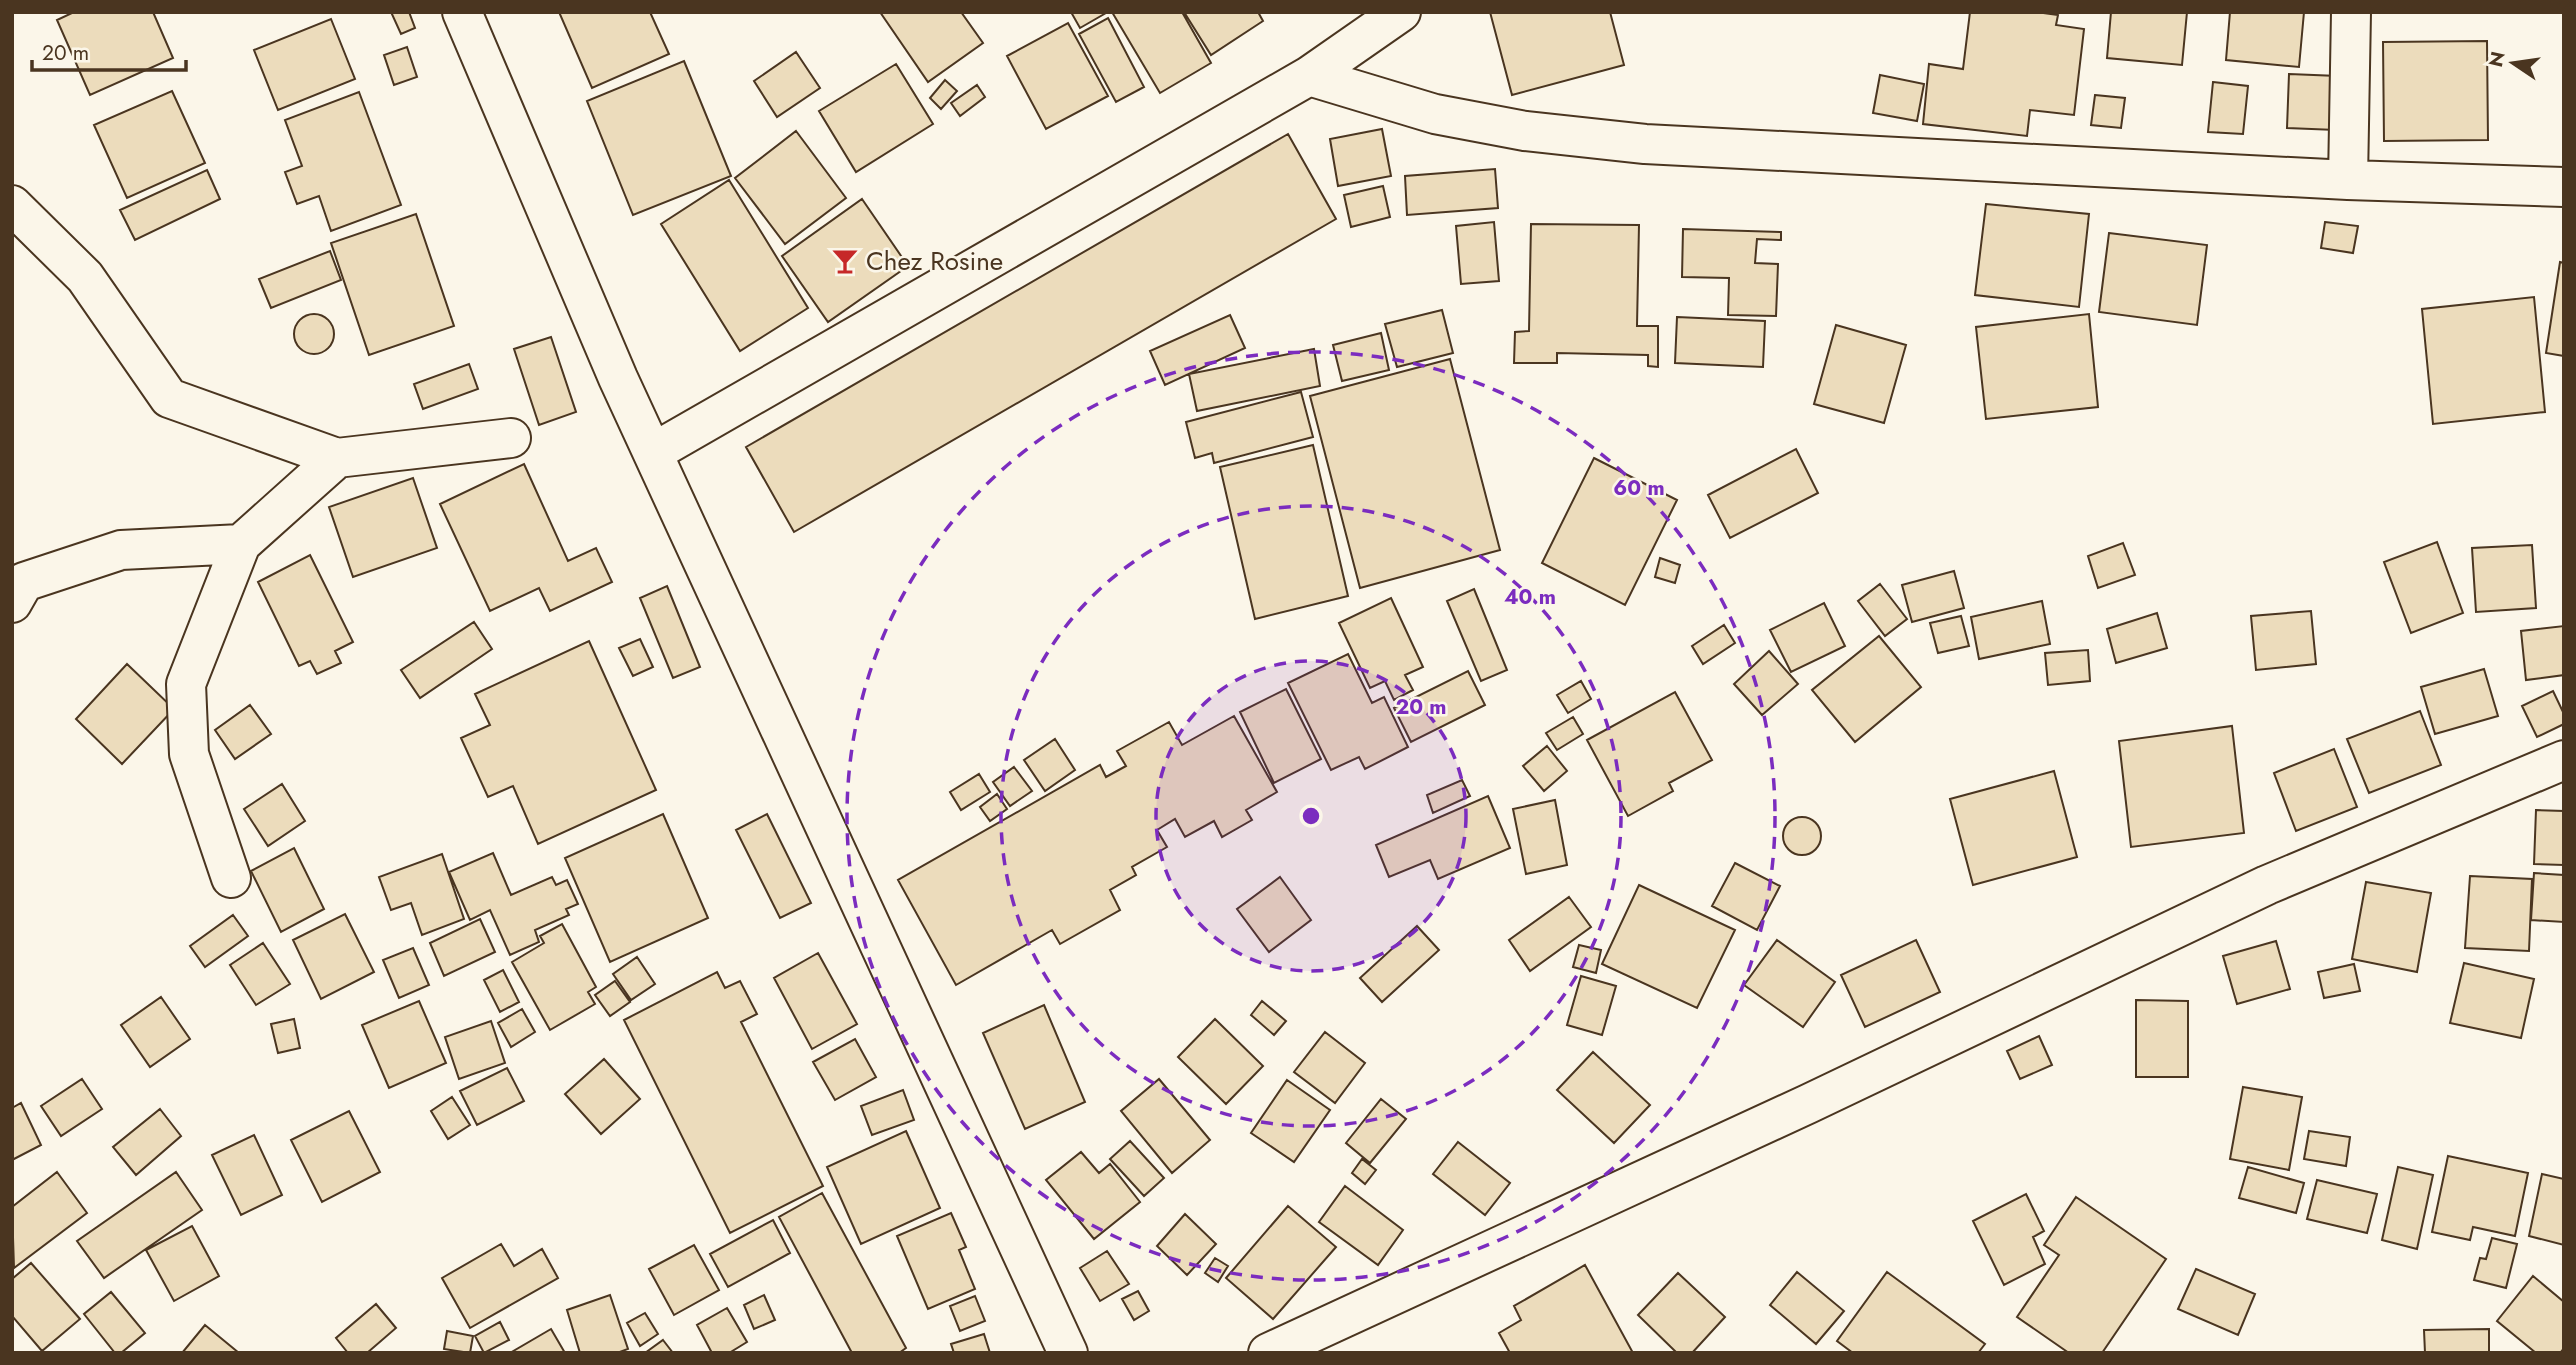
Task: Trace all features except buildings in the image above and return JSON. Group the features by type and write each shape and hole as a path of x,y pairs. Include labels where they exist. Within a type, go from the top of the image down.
{"street":[{"path":"462,12 618,378 1068,1353"},
{"path":"654,452 1309,76 1401,12"},
{"path":"2348,180 2351,12"},
{"path":"1309,76 1435,114 1525,131 1645,144 2348,180 2564,187"},
{"path":"12,205 85,277 169,398 337,458 511,438"},
{"path":"231,878 189,754 187,684 241,544 337,458"},
{"path":"12,603 24,582 121,550 241,544"},
{"path":"1268,1353 1808,1104 2267,885 2564,760"}],"place":[{"name":"Chez Rosine","path":"845,261"}]}
